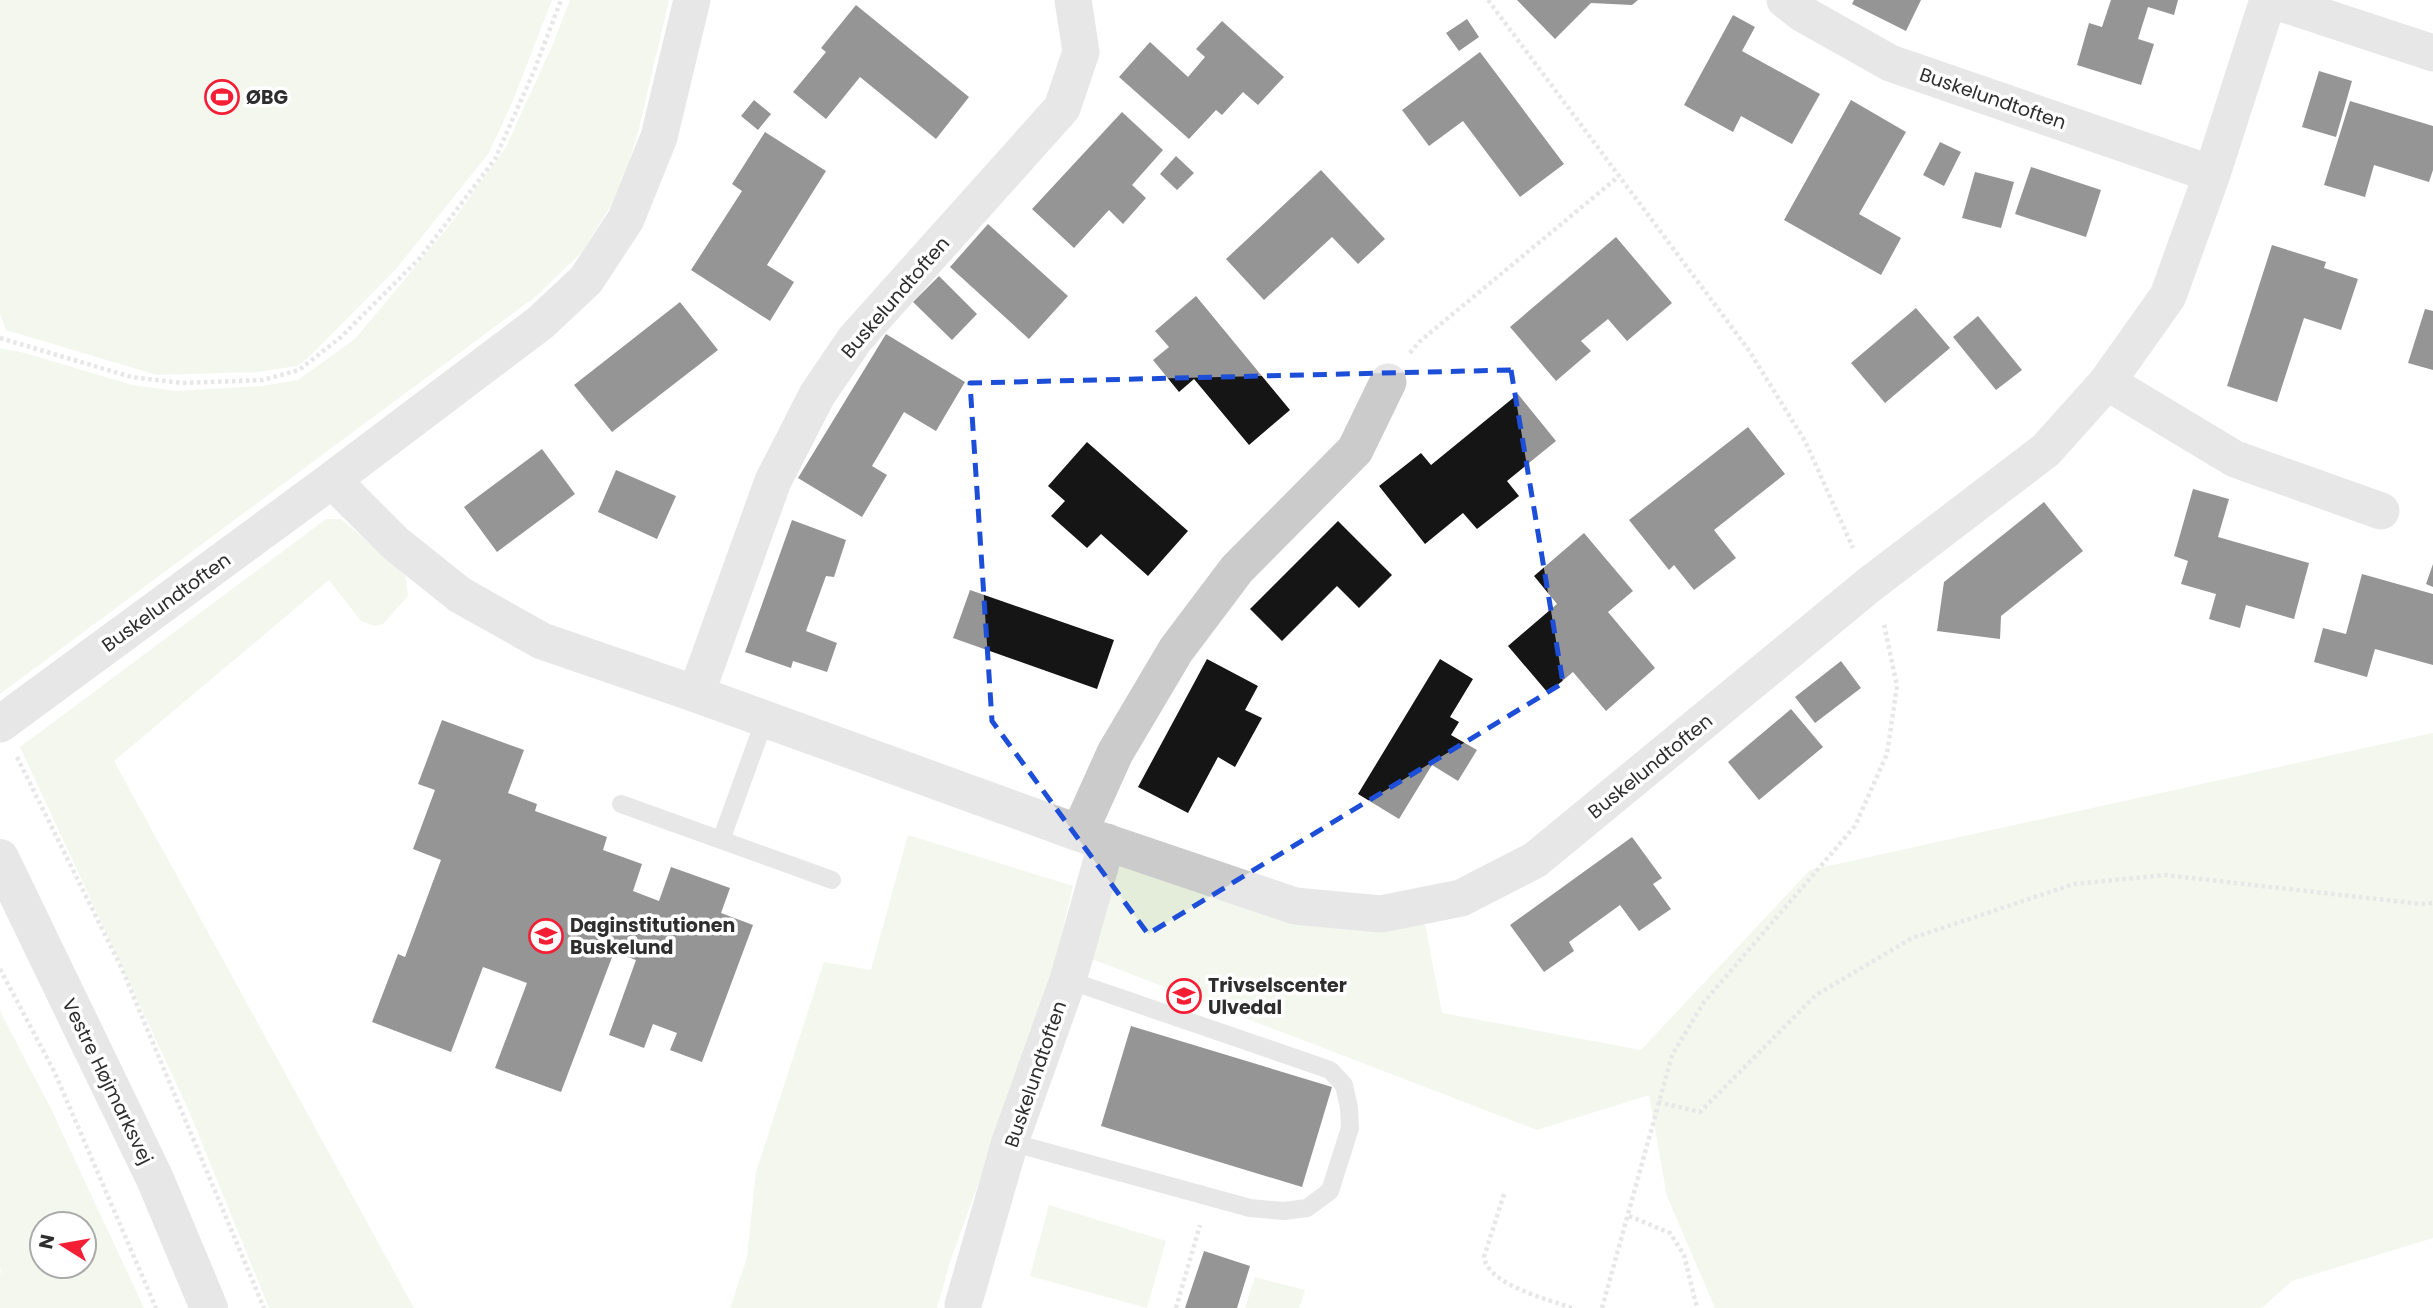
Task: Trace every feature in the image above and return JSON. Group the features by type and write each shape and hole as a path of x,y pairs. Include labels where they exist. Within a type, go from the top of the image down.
{"street":[{"name":"Buskelundtoften","path":"0,724 540,323 586,280 626,219 659,137 692,0"},
{"name":"Buskelundtoften","path":"696,694 773,481 817,395 855,339 1062,108 1081,52 1073,0"},
{"name":"Buskelundtoften","path":"1785,0 1803,14 1890,63 2212,174"},
{"name":"Buskelundtoften","path":"332,480 395,543 460,595 542,641 1093,838 1295,906 1381,914 1461,898 1535,860 1870,585 2046,450 2107,382 2168,296 2270,0 2433,53"},
{"name":"Buskelundtoften","path":"962,1306 1010,1142 1068,980 1093,838 1115,753 1175,650 1237,569 1355,450 1388,382"},
{"path":"2107,382 2235,460 2381,511"},
{"name":"Vestre Højmarksvej","path":"0,858 155,1179 209,1308"}],"lane":[{"path":"721,840 765,719"},
{"path":"621,804 832,880"},
{"path":"1010,1142 1250,1208 1284,1212 1307,1208 1330,1191 1350,1129 1349,1108 1343,1085 1330,1070 1068,980"}],"path":[{"path":"0,338 131,377 182,383 263,380 299,370 341,337 419,258 495,159 534,71 561,0"},
{"path":"1488,0 1748,349 1805,441 1887,629 1897,686 1888,754 1854,827 1704,1002 1672,1055 1602,1308"},
{"path":"1388,382 1419,342 1618,177"},
{"path":"0,724 122,969 264,1308"},
{"path":"1658,1102 1700,1112 1816,995 1912,938 2074,884 2165,875 2421,904 2433,903"},
{"path":"0,969 54,1071 156,1308"},
{"path":"1504,1194 1484,1257 1485,1265 1500,1280 1572,1308"},
{"path":"1176,1308 1208,1197"},
{"path":"1629,1216 1670,1233 1684,1255 1697,1308"}],"highlighted area":[{"path":"1511,370 1563,683 1148,934 992,721 970,383"}],"green space":[{"name":"ØBG","path":"0,0 552,0 512,103 488,154 396,269 309,357 297,366 257,372 157,375 6,330 0,314"},
{"path":"570,0 669,0 639,128 621,190 582,252 535,297 0,694 0,348 132,385 176,391 262,386 298,380 355,339 449,226 506,147"},
{"path":"326,519 341,519 405,574 408,596 383,624 374,626 361,621 329,580 114,761 414,1308 269,1308 189,1111 20,747"},
{"path":"2433,733 2433,1238 2292,1281 2262,1308 1715,1308 1667,1196 1649,1095 1537,1130 1089,958 1112,861 1339,928 1425,924 1442,1013 1641,1050 1810,870"},
{"path":"908,835 1073,886 1049,987 950,1262 937,1308 730,1308 747,1258 756,1172 824,962 871,970"},
{"path":"0,1011 52,1111 144,1308 0,1308 0,1270 4,1278 0,1267"},
{"path":"1049,1205 1166,1241 1147,1308 1030,1276"},
{"path":"1255,1277 1305,1290 1299,1308 1245,1308"}],"building":[{"path":"1517,0 1638,0 1632,5 1591,3 1555,39"},
{"path":"1854,0 1921,0 1906,31 1852,4"},
{"path":"2111,0 2178,0 2174,15 2148,7 2138,39 2154,44 2141,85 2077,65 2089,23 2102,27"},
{"path":"856,5 969,97 936,139 860,77 826,119 793,92 826,52 821,48"},
{"path":"1733,15 1755,27 1742,51 1820,94 1792,144 1741,116 1733,132 1684,105"},
{"path":"1467,19 1479,37 1459,51 1446,33"},
{"path":"1222,21 1284,77 1258,105 1243,92 1222,115 1216,110 1189,139 1119,77 1150,42 1188,77 1205,57 1196,49"},
{"path":"1480,52 1564,164 1520,197 1463,121 1429,146 1402,110"},
{"path":"2319,71 2352,81 2336,137 2302,127"},
{"path":"754,100 771,114 758,130 741,116"},
{"path":"1851,100 1906,132 1859,214 1901,238 1881,275 1784,220"},
{"path":"2350,101 2433,126 2433,170 2429,182 2374,165 2365,197 2324,185"},
{"path":"1122,112 1163,150 1132,185 1146,198 1123,224 1109,210 1074,248 1032,209"},
{"path":"765,132 826,171 767,265 794,282 770,321 691,270 742,191 732,184"},
{"path":"1940,142 1961,152 1944,186 1923,175"},
{"path":"1176,156 1194,173 1177,190 1160,174"},
{"path":"2031,167 2101,190 2086,237 2015,214"},
{"path":"1321,170 1385,239 1358,264 1332,237 1264,300 1226,259"},
{"path":"1975,172 2014,182 2001,228 1962,218"},
{"path":"988,224 1068,296 1029,339 950,267"},
{"path":"1616,237 1672,303 1627,341 1608,319 1581,341 1591,351 1556,381 1510,327"},
{"path":"2272,245 2326,262 2324,268 2358,279 2341,330 2304,318 2277,402 2227,386"},
{"path":"939,276 977,314 952,340 913,302"},
{"path":"1196,296 1290,410 1249,445 1194,379 1179,392 1153,360 1169,347 1155,331"},
{"path":"680,302 718,350 612,432 574,385"},
{"path":"1916,308 1950,348 1885,403 1851,363"},
{"path":"2425,309 2433,311 2433,370 2408,363"},
{"path":"1978,316 2022,370 1996,390 1953,337"},
{"path":"886,334 965,382 936,431 904,412 872,466 887,475 862,517 798,478"},
{"path":"1518,394 1556,441 1507,481 1519,496 1477,529 1463,513 1425,544 1379,486 1421,453 1431,465"},
{"path":"1748,427 1785,474 1714,530 1736,558 1694,590 1674,565 1669,570 1629,520"},
{"path":"1087,442 1188,531 1148,576 1101,534 1087,548 1051,516 1065,501 1048,486"},
{"path":"542,449 575,494 497,552 464,507"},
{"path":"616,470 676,496 657,539 598,512"},
{"path":"2193,489 2229,499 2218,537 2309,563 2294,619 2246,605 2240,628 2209,619 2216,594 2181,584 2188,561 2174,556"},
{"path":"2044,502 2083,551 2001,616 2000,639 1937,631 1944,582"},
{"path":"792,520 846,540 834,577 826,576 806,631 837,643 827,672 793,661 791,668 745,652"},
{"path":"1338,521 1392,575 1359,608 1337,586 1282,641 1250,609"},
{"path":"1584,533 1633,591 1608,612 1655,668 1606,711 1573,672 1548,693 1508,646 1557,604 1534,576"},
{"path":"2433,564 2433,587 2426,584"},
{"path":"2362,574 2433,594 2433,665 2375,649 2367,677 2314,662 2323,628 2346,634"},
{"path":"970,590 1114,640 1097,689 953,638"},
{"path":"1207,659 1258,686 1245,710 1262,718 1235,767 1218,757 1188,813 1138,787"},
{"path":"1440,659 1473,679 1450,717 1459,722 1451,735 1477,750 1458,781 1432,765 1399,819 1358,794"},
{"path":"1841,661 1861,688 1815,723 1795,697"},
{"path":"1791,709 1823,747 1759,800 1728,762"},
{"path":"442,720 524,750 508,793 537,804 535,811 607,837 603,850 642,864 633,891 659,901 671,867 730,888 721,913 753,925 702,1062 670,1050 677,1033 653,1024 644,1048 609,1035 636,960 614,952 561,1092 495,1068 527,983 483,967 451,1052 372,1022 398,954 405,957 441,860 413,849 435,790 418,784"},
{"path":"1632,837 1662,878 1653,884 1671,909 1639,931 1620,905 1569,942 1574,951 1544,972 1510,925"},
{"path":"1131,1026 1332,1087 1302,1187 1101,1126"},
{"path":"1204,1251 1250,1266 1237,1308 1185,1308"}],"place":[{"name":"ØBG","path":"222,97"},
{"name":"Daginstitutionen Buskelund","path":"546,936"},
{"name":"Trivselscenter Ulvedal","path":"1184,996"}]}
